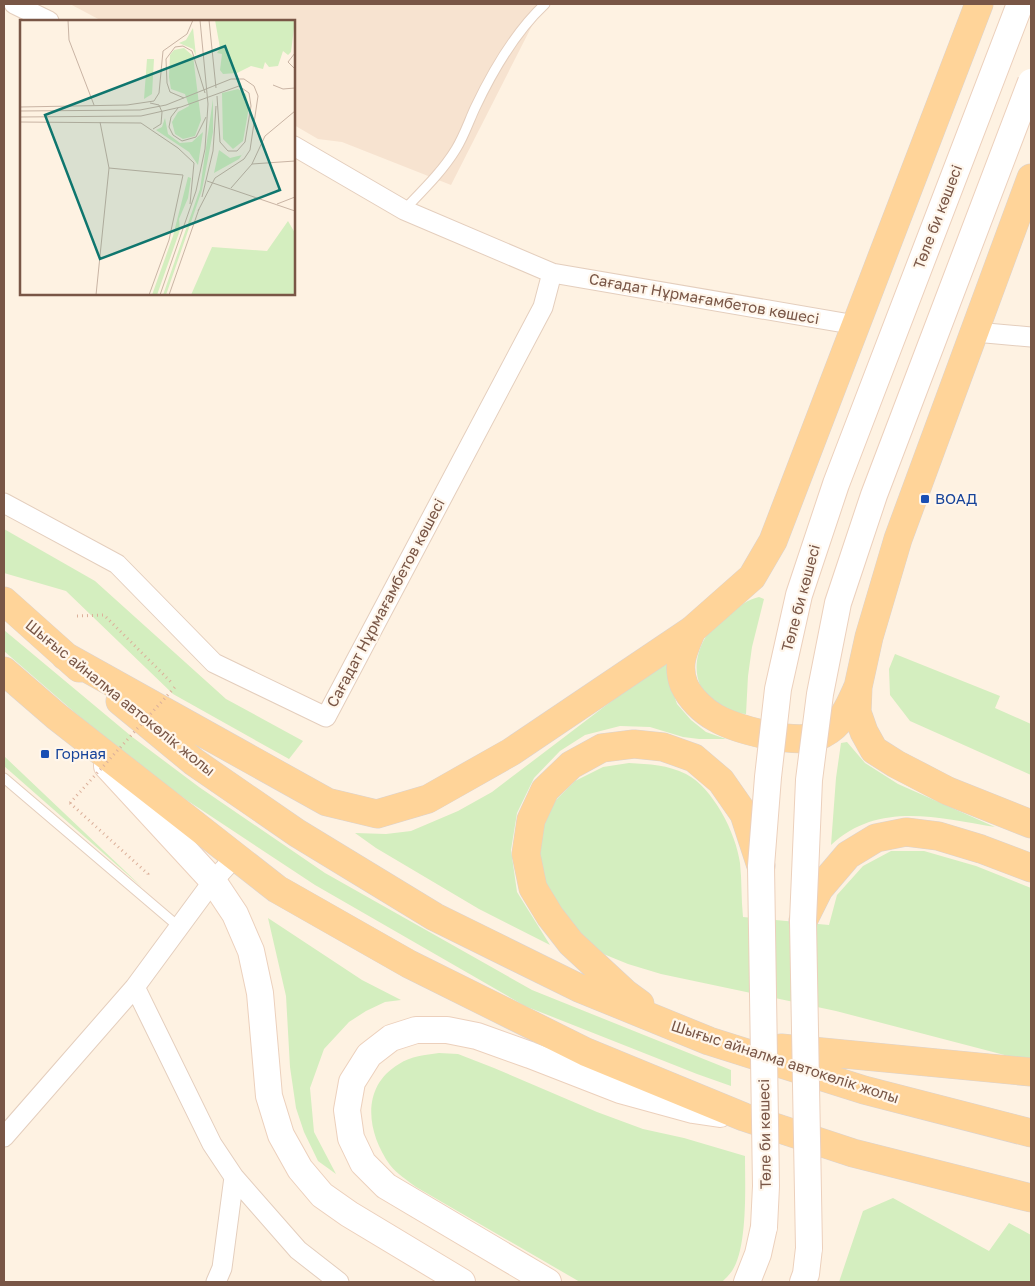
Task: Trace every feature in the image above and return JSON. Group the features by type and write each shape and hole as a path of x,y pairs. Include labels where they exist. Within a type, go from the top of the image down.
{"main road":[{"path":"65,656 327,802 377,814 428,800 511,752 692,630 752,577 773,541 980,4"},
{"name":"Төле би көшесі","path":"748,1282 758,1254 764,1227 766,1186 761,866 768,777 778,689 799,595 836,484 1020,4"},
{"path":"803,1282 806,1274 809,1248 804,921 809,780 820,694 838,603 874,495 1031,82"},
{"path":"1031,178 898,539 869,637 858,686 857,712 864,732 874,750 896,764 948,791 1031,824"},
{"name":"Шығыс айналма автокөлік жолы","path":"4,601 65,656 194,762 305,838 435,916 579,988 709,1041 864,1090 1031,1133"},
{"path":"692,630 680,660 684,684 698,705 716,718 751,731 770,736 803,739 823,735 844,716 858,686"},
{"path":"4,671 70,728 277,889 409,964 586,1052 744,1117 853,1152 1031,1198"},
{"path":"70,728 213,881 235,914 251,951 260,993 269,1096 280,1136 300,1169 322,1195 349,1214 462,1282"},
{"path":"670,1026 625,993 571,943 550,916 533,888 526,854 531,820 545,790 571,765 602,748 634,744 663,747 694,758 721,781 744,814 761,866"},
{"path":"804,921 819,889 848,855 876,838 906,832 938,836 981,849 1031,868"},
{"path":"548,1282 386,1186 363,1163 351,1138 346,1110 352,1082 369,1055 391,1038 416,1030 447,1030 477,1036 620,1090 693,1110 744,1117"},
{"path":"709,1041 1031,1072"}],"street":[{"path":"14,4 47,20"},
{"name":"Сағадат Нұрмағамбетов көшесі","path":"295,147 404,210 552,273 856,325"},
{"name":"Сағадат Нұрмағамбетов көшесі","path":"4,503 116,564 214,662 326,717 543,307 552,273"},
{"path":"975,332 1031,337"},
{"path":"4,1136 135,987 213,881 236,856"},
{"path":"135,987 212,1144 234,1177 298,1250 339,1282"},
{"path":"216,1282 222,1268 234,1177"}],"lane":[{"path":"404,210 442,169 457,148 476,107 507,50 545,4"},
{"path":"4,778 179,927"}],"path":[{"path":"77,616 104,615 175,687 70,803 148,874"}],"shaded area":[{"path":"70,4 543,4 451,185 342,142 318,139 295,126 295,20 100,20"}],"green space":[{"path":"4,529 95,581 226,699 303,741 289,759 173,694 66,591 4,573"},
{"path":"759,597 764,599 752,647 746,714 719,706 709,698 702,689 698,678 697,665 699,652 710,631 740,606"},
{"path":"4,630 131,736 199,787 325,873 532,990 731,1070 731,1086 525,1006 315,885 188,801 118,750 4,651"},
{"path":"895,654 1000,696 995,708 1031,724 1031,775 910,721 890,695 889,669"},
{"path":"671,656 670,683 677,704 691,720 706,732 726,739 699,739 683,737 650,727 620,726 585,735 560,751 534,778 517,813 511,850 517,892 550,945 479,909 376,848 355,833 386,834 411,831 458,811 492,792"},
{"path":"847,742 865,763 898,784 995,827 930,817 909,816 889,818 869,822 849,831 831,845 836,778 841,743"},
{"path":"4,756 143,888 4,766"},
{"path":"629,763 658,766 686,774 696,781 714,800 722,812 738,851 741,870 743,917 829,925 837,895 863,866 891,851 924,851 976,866 1031,888 1031,1060 1016,1058 836,1011 661,974 601,953 578,933 542,884 539,853 541,826 553,803 575,781 603,767"},
{"path":"268,918 362,980 401,1000 385,1002 366,1011 349,1022 324,1049 310,1088 314,1132 336,1174 318,1161 304,1132 296,1108 290,1067 286,996"},
{"path":"439,1053 458,1054 597,1112 643,1129 684,1138 745,1156 743,1232 741,1247 732,1271 722,1282 580,1282 416,1187 390,1165 382,1152 372,1125 371,1111 373,1098 378,1085 386,1074 399,1064 423,1055"},
{"path":"893,1198 989,1251 1009,1223 1031,1235 1031,1282 839,1282 863,1211"}],"place":[{"name":"ВОАД","path":"925,499"},
{"name":"Горная","path":"45,754"}]}
